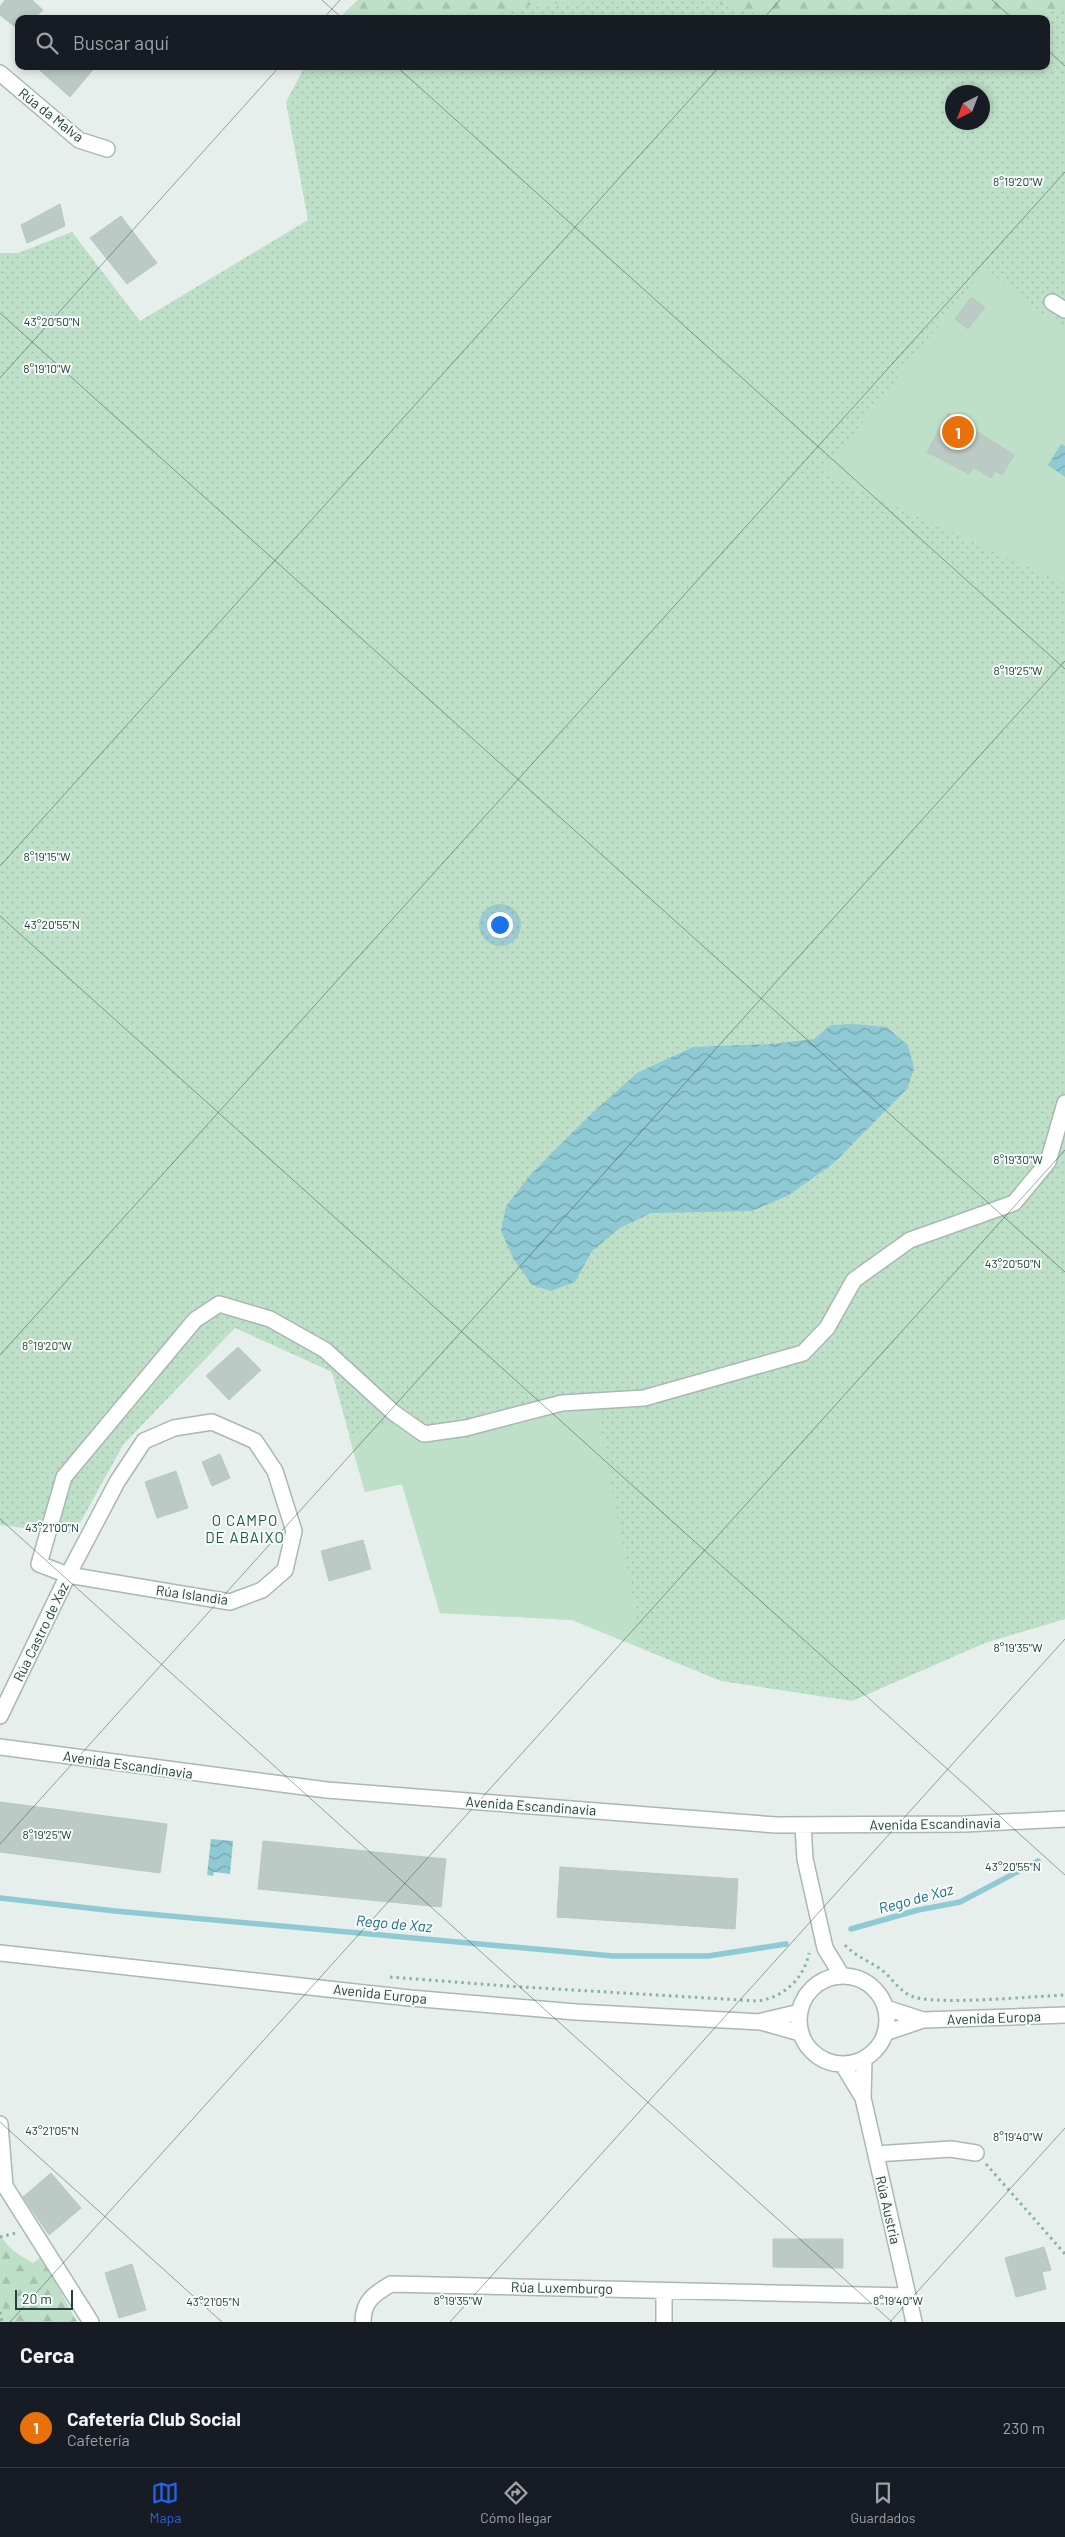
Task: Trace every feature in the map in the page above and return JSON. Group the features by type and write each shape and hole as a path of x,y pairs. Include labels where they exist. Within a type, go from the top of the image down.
{"street":[{"name":"Rúa da Malva","path":"0,74 79,140 107,149"},
{"name":"Rúa Islandia","path":"68,1575 117,1482 144,1441 174,1428 212,1422 255,1441 275,1471 294,1531 285,1570 262,1590 230,1602 68,1575 39,1564 64,1477 195,1320 219,1304 270,1319 325,1350 394,1414 424,1434 466,1428 562,1403 644,1398 803,1353 827,1328 854,1280 910,1240 1014,1203 1048,1162 1065,1103"},
{"name":"Rúa Castro de Xaz","path":"0,1716 68,1575"},
{"name":"Avenida Escandinavia","path":"0,1747 327,1790 802,1826 965,1824 1065,1819"},
{"path":"802,1826 805,1859 825,1948 842,1976"},
{"path":"821,1982 825,1948"},
{"name":"Avenida Europa","path":"0,1953 410,1998 576,2012 761,2022 800,2033"},
{"path":"842,1976 859,1979 870,1984 880,1994 888,2017 885,2033 878,2048 864,2060 843,2065 828,2062 812,2052 800,2033 800,2012 806,1995 814,1986 821,1982 832,1977 842,1976"},
{"name":"Avenida Europa","path":"886,2008 923,2020"},
{"name":"Avenida Europa","path":"761,2022 800,2012"},
{"name":"Avenida Europa","path":"885,2033 923,2020 1065,2016"},
{"name":"Rúa Austria","path":"864,2060 863,2098 914,2322"},
{"name":"Rúa Austria","path":"843,2065 863,2098"},
{"path":"0,2124 6,2186 91,2322"},
{"path":"876,2154 950,2149 976,2153"},
{"name":"Rúa Luxemburgo","path":"363,2322 363,2309 376,2293 391,2284 907,2296"},
{"path":"664,2291 664,2322"}],"path":[{"path":"842,1941 851,1952 880,1969 902,1990 919,1999 946,2000 1065,1994"},
{"path":"389,1977 757,2001 776,1997 791,1986 805,1965 810,1946"},
{"path":"976,2153 1065,2254"},
{"path":"0,2312 2,2322"}],"green space":[{"path":"358,0 1065,0 1065,1619 985,1643 852,1701 721,1681 572,1620 440,1613 402,1484 365,1492 332,1372 235,1328 123,1445 74,1534 0,1525 0,253 18,253 72,232 140,321 308,220 286,102 303,70 1050,70 1050,15 342,15"},
{"path":"358,0 684,0 534,4 497,15 342,15"},
{"path":"703,0 1065,0 1065,7 1044,15 762,15"},
{"path":"985,267 1035,310 1065,327 1065,584 823,473"},
{"path":"558,1410 597,1410 642,1648 572,1620 440,1613 402,1484 365,1492 349,1436 392,1423 424,1443 458,1441"},
{"path":"0,2234 10,2248 33,2263 41,2257 55,2257 65,2270 62,2294 77,2322 0,2322"}],"water":[{"path":"1061,444 1065,446 1065,477 1048,465"},
{"path":"854,1024 886,1027 908,1045 914,1069 907,1089 834,1163 789,1195 752,1211 651,1213 620,1228 592,1251 575,1282 551,1291 532,1285 513,1258 501,1231 506,1206 531,1174 589,1116 637,1073 693,1047 772,1044 814,1039 831,1025"},
{"path":"211,1839 233,1841 230,1874 214,1872 213,1876 207,1875"}],"building":[{"path":"5,0 32,0 43,10 37,15 15,15 15,27 0,15 0,7"},
{"path":"40,70 93,70 70,97"},
{"path":"60,204 65,226 27,243 21,225"},
{"path":"121,216 157,263 127,284 90,238"},
{"path":"971,297 985,307 968,329 955,319"},
{"path":"948,413 1014,455 1002,475 995,471 991,478 973,467 969,474 927,452"},
{"path":"238,1347 261,1370 229,1400 206,1376"},
{"path":"220,1454 230,1478 212,1486 202,1462"},
{"path":"176,1471 188,1508 157,1518 145,1482"},
{"path":"363,1540 371,1569 329,1581 321,1551"},
{"path":"0,1802 167,1824 160,1873 0,1852"},
{"path":"263,1841 446,1859 441,1907 258,1889"},
{"path":"560,1867 738,1879 735,1929 557,1917"},
{"path":"51,2173 81,2208 49,2235 23,2197"},
{"path":"773,2239 843,2239 843,2268 773,2267"},
{"path":"1044,2247 1051,2270 1042,2272 1046,2289 1016,2297 1005,2258"},
{"path":"132,2264 146,2310 119,2318 105,2273"}],"waterway":[{"name":"Rego de Xaz","path":"851,1929 918,1910 960,1902 1038,1861"},
{"name":"Rego de Xaz","path":"0,1898 115,1911 613,1956 708,1956 786,1944"}],"place":[{"name":"Cafetería Club Social","path":"958,432"}],"district":[{"name":"O CAMPO DE ABAIXO","path":"245,1530"}]}
